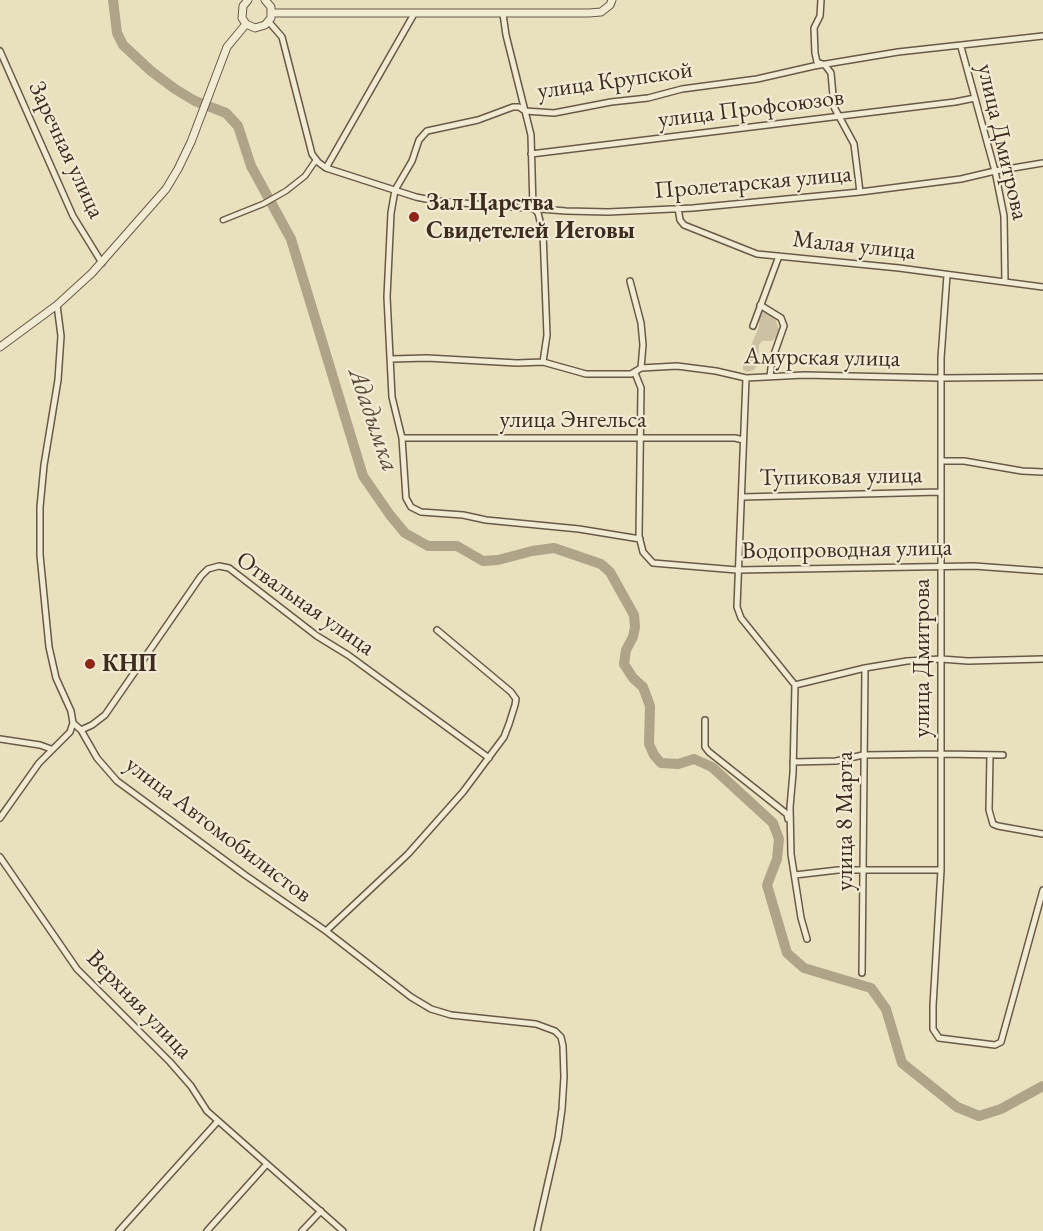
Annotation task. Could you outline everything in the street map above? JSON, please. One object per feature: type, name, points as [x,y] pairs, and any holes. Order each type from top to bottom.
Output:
[{"type":"street","points":[[248,0],[241,10],[242,18],[246,24],[258,28],[269,22],[272,13],[271,7],[265,0]]},
{"type":"street","points":[[272,13],[590,13],[601,12],[610,5],[612,0]]},
{"type":"street","points":[[821,0],[820,16],[814,28],[815,53],[817,62],[825,65],[831,73],[834,107],[854,144],[860,192]]},
{"type":"street","points":[[269,22],[282,37],[312,154],[326,168],[414,14]]},
{"type":"street","points":[[503,14],[531,135],[533,208],[538,213],[543,233],[547,335],[543,362]]},
{"type":"street","points":[[0,347],[57,305],[102,263],[166,189],[178,169],[201,117],[226,47],[246,24]]},
{"type":"street","name":"улица Крупской","points":[[640,539],[579,529],[486,520],[463,514],[421,512],[411,507],[406,498],[402,438],[392,397],[387,297],[391,213],[395,190],[412,161],[419,140],[427,131],[478,120],[519,107],[525,111],[554,113],[611,102],[648,98],[682,89],[757,79],[898,52],[961,47],[1043,36]]},
{"type":"street","name":"улица Дмитрова","points":[[961,47],[995,171],[1004,216],[1005,282]]},
{"type":"street","name":"Заречная улица","points":[[0,51],[73,216],[102,263]]},
{"type":"street","name":"улица Профсоюзов","points":[[531,154],[975,98]]},
{"type":"street","points":[[223,220],[263,204],[286,191],[305,176],[316,160]]},
{"type":"street","name":"Пролетарская улица","points":[[326,168],[436,201],[608,212],[860,192],[961,179],[1043,163]]},
{"type":"street","name":"Малая улица","points":[[678,208],[680,220],[689,228],[757,254],[828,260],[1043,288]]},
{"type":"street","points":[[753,326],[779,256]]},
{"type":"street","name":"улица Дмитрова","points":[[946,275],[942,333],[939,567],[941,870],[933,1018],[933,1029],[939,1038],[995,1045],[1001,1042],[1043,890]]},
{"type":"street","points":[[390,359],[543,362],[586,374],[635,373],[641,368],[643,345],[641,323],[630,281]]},
{"type":"street","points":[[0,818],[51,749],[70,732],[73,723],[71,711],[56,678],[49,647],[40,555],[40,507],[58,380],[61,336],[57,305]]},
{"type":"street","points":[[760,305],[781,318],[784,326],[772,360],[770,376]]},
{"type":"street","name":"Амурская улица","points":[[641,368],[677,366],[746,378],[849,375],[941,378],[1043,377]]},
{"type":"street","points":[[635,373],[641,388],[640,539]]},
{"type":"street","points":[[746,378],[737,607],[741,618],[795,685],[790,824],[792,863],[801,918],[807,939]]},
{"type":"street","name":"улица Энгельса","points":[[402,438],[735,438],[743,440]]},
{"type":"street","name":"Тупиковая улица","points":[[942,461],[964,461],[1043,472]]},
{"type":"street","name":"Тупиковая улица","points":[[742,497],[940,492]]},
{"type":"street","name":"Водопроводная улица","points":[[640,539],[643,552],[653,563],[737,570],[974,566],[1043,571]]},
{"type":"street","name":"Отвальная улица","points":[[81,730],[105,715],[201,576],[208,569],[219,566],[229,568],[317,636],[348,655],[489,758]]},
{"type":"street","points":[[326,932],[408,854],[463,792],[504,737],[516,699],[511,692],[437,630]]},
{"type":"street","points":[[795,685],[865,668],[907,661],[1043,659]]},
{"type":"street","name":"улица 8 Марта","points":[[862,974],[865,668]]},
{"type":"street","points":[[705,720],[705,747],[709,752],[787,814],[790,824]]},
{"type":"street","name":"улица Автомобилистов","points":[[73,723],[81,730],[97,759],[117,781],[326,932],[411,997],[431,1009],[451,1015],[536,1024],[548,1027],[561,1037],[564,1077],[562,1109],[558,1138],[537,1231]]},
{"type":"street","points":[[0,739],[40,745],[51,749]]},
{"type":"street","points":[[793,762],[836,761],[863,755],[1003,755]]},
{"type":"street","points":[[990,755],[989,810],[993,824],[1043,834]]},
{"type":"street","name":"Верхняя улица","points":[[0,857],[77,969],[170,1062],[191,1086],[207,1111],[343,1231]]},
{"type":"street","points":[[795,875],[807,872],[863,870],[941,870]]},
{"type":"street","points":[[119,1231],[218,1121]]},
{"type":"street","points":[[207,1231],[266,1165]]},
{"type":"street","points":[[302,1231],[321,1211]]},
{"type":"shaded area","points":[[761,311],[775,318],[779,330],[772,341],[762,341],[759,345],[758,363],[754,370],[747,372],[743,370],[743,364],[759,327]]},
{"type":"waterway","name":"Ададымка","points":[[113,0],[117,33],[123,45],[175,89],[195,101],[226,113],[238,126],[251,166],[291,239],[363,476],[405,533],[428,546],[457,546],[483,561],[554,548],[601,564],[610,572],[634,615],[633,637],[626,650],[624,664],[633,678],[643,687],[650,706],[649,744],[654,755],[661,763],[678,764],[694,759],[712,767],[773,823],[779,839],[777,859],[767,885],[787,953],[804,968],[871,988],[886,1009],[902,1063],[957,1107],[979,1116],[1001,1109],[1043,1086]]},
{"type":"place","name":"Зал Царства Свидетелей Иеговы","points":[[414,217]]},
{"type":"place","name":"КНП","points":[[90,664]]}]
